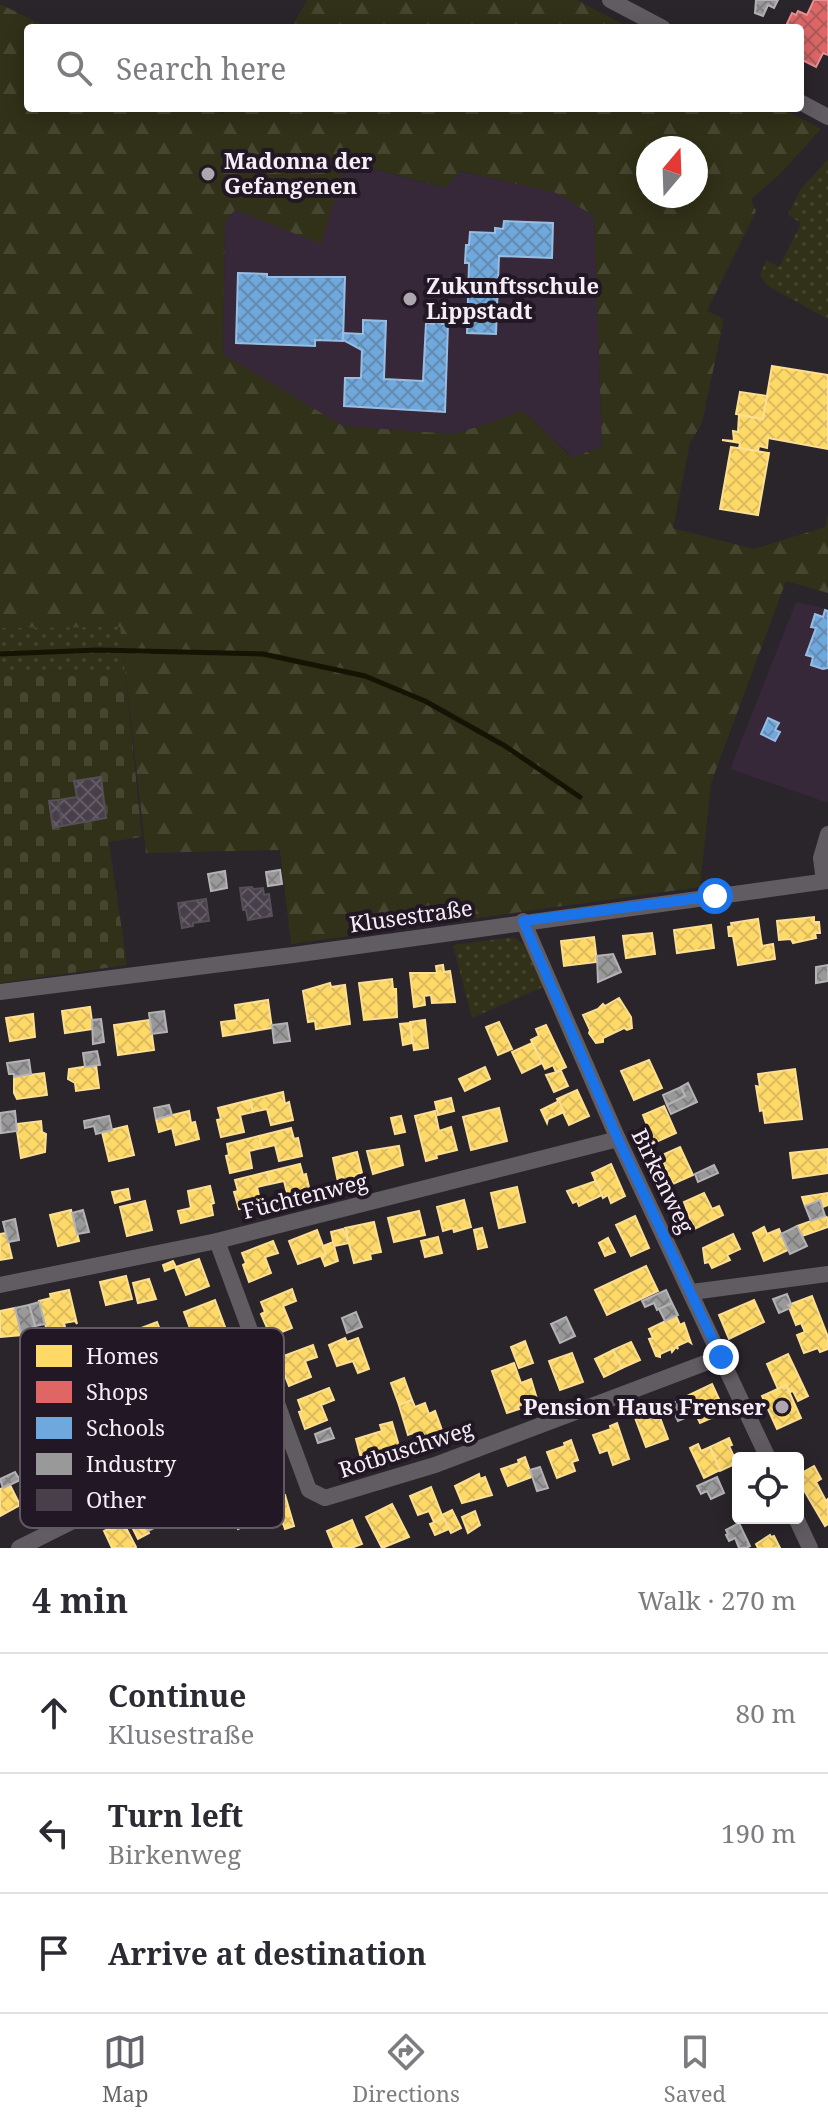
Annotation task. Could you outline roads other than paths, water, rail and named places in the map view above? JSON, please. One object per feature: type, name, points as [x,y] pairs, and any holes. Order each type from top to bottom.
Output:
[{"type":"street","points":[[610,0],[655,24]]},
{"type":"street","points":[[804,104],[828,117]]},
{"type":"street","points":[[826,881],[821,858],[828,834]]},
{"type":"street","name":"Klusestraße","points":[[0,992],[826,881]]},
{"type":"street","name":"Birkenweg","points":[[523,921],[618,1139],[765,1452]]},
{"type":"street","name":"Füchtenweg","points":[[0,1285],[217,1241],[618,1139]]},
{"type":"street","name":"Rotbuschweg","points":[[217,1241],[249,1328]]},
{"type":"street","points":[[692,1292],[828,1274]]},
{"type":"street","name":"Rotbuschweg","points":[[284,1422],[309,1490],[325,1498],[435,1465],[721,1357]]},
{"type":"street","points":[[799,1524],[810,1548]]},
{"type":"street","points":[[19,1548],[59,1528]]},
{"type":"waterway","points":[[0,654],[98,650],[263,654],[365,676],[425,701],[505,746],[580,797]]},
{"type":"place","name":"Madonna der Gefangenen","points":[[208,174]]},
{"type":"place","name":"Zukunftsschule Lippstadt","points":[[410,299]]},
{"type":"place","name":"Pension Haus Frenser","points":[[782,1407]]}]
